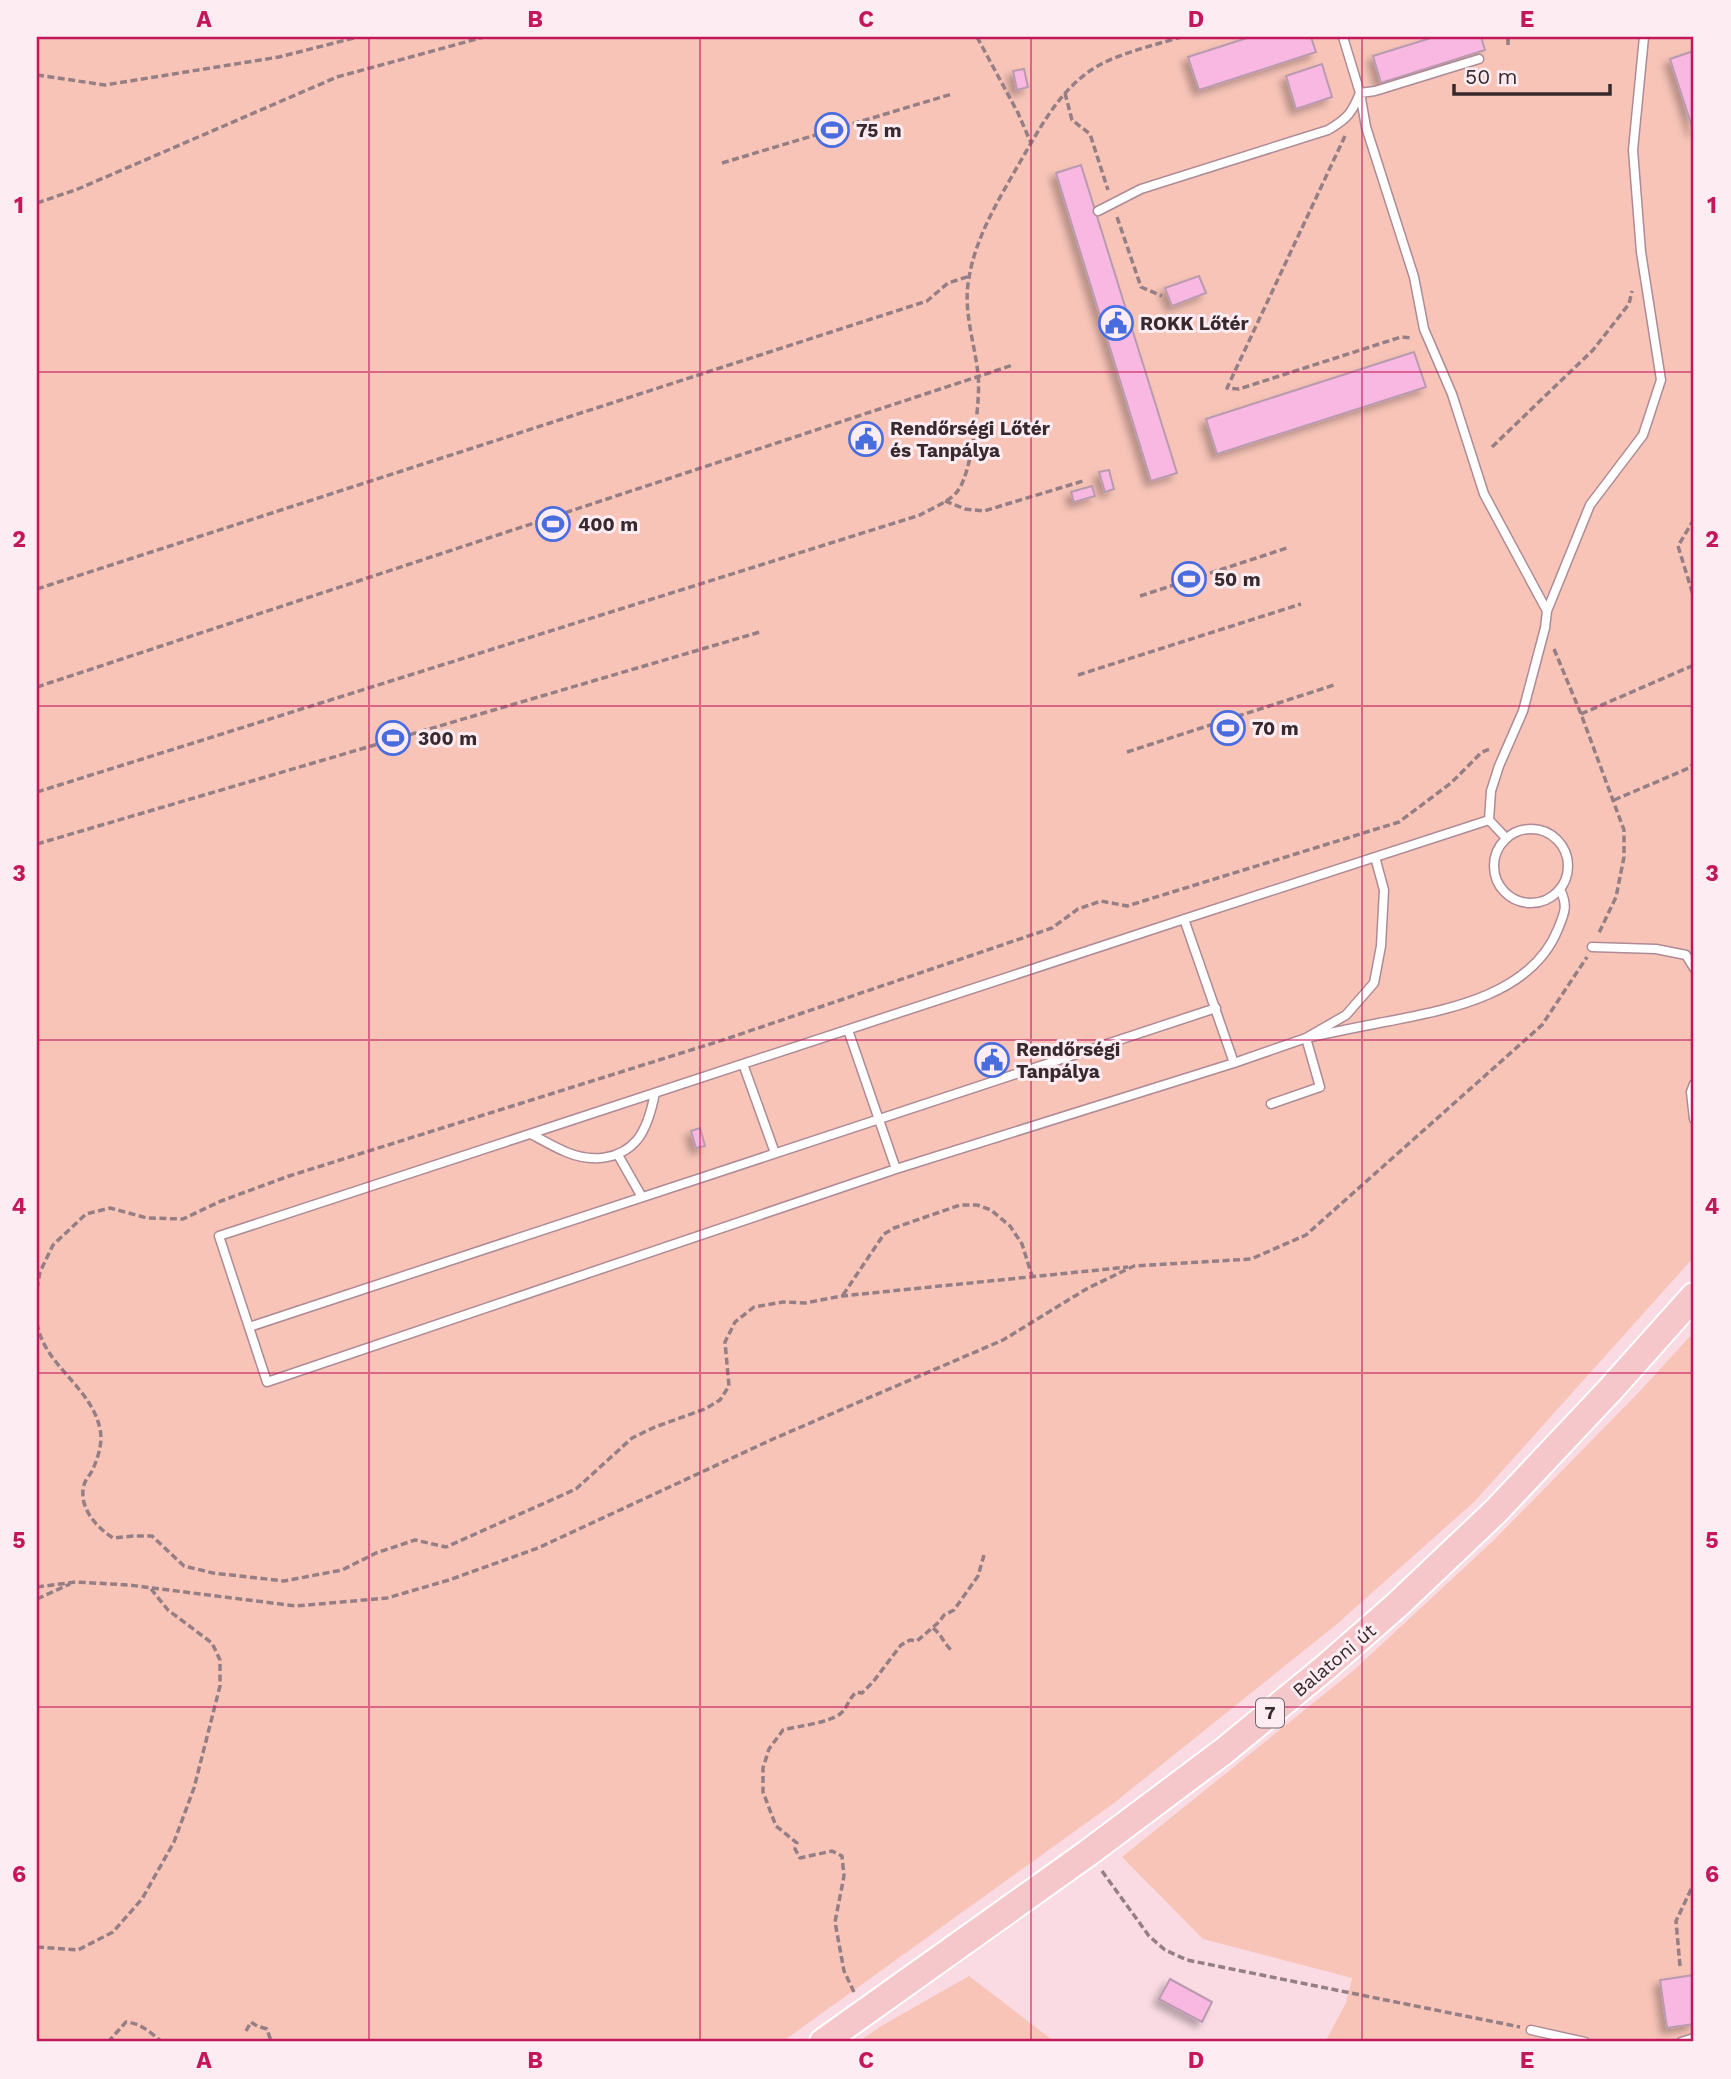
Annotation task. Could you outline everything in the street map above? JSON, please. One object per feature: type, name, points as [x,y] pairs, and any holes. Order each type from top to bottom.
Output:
[{"type":"main road","name":"Balatoni út","points":[[823,2042],[1088,1853],[1234,1743],[1325,1668],[1438,1567],[1530,1476],[1694,1296]]},
{"type":"lane","points":[[1343,37],[1360,93],[1366,127],[1414,277],[1423,329],[1452,394],[1484,494],[1547,611]]},
{"type":"lane","points":[[1506,838],[1489,820],[1491,791],[1523,711],[1547,611],[1590,505],[1643,435],[1661,380],[1640,252],[1633,150],[1644,37]]},
{"type":"lane","points":[[1360,93],[1375,91],[1479,59]]},
{"type":"lane","points":[[1098,211],[1140,189],[1328,130],[1345,120],[1360,93]]},
{"type":"lane","points":[[1489,820],[219,1237],[267,1382],[895,1170],[1306,1038],[1471,1002],[1513,981],[1535,963],[1555,937],[1564,914],[1566,902],[1560,889]]},
{"type":"lane","points":[[1538,828],[1553,835],[1564,848],[1569,864],[1566,880],[1560,889],[1542,902],[1525,903],[1509,897],[1498,884],[1494,868],[1496,852],[1506,838],[1521,830],[1538,828]]},
{"type":"lane","points":[[1306,1038],[1346,1015],[1374,984],[1381,946],[1384,890],[1375,857]]},
{"type":"lane","points":[[1184,919],[1234,1063]]},
{"type":"lane","points":[[1592,947],[1656,949],[1686,955],[1694,968]]},
{"type":"lane","points":[[249,1327],[1216,1007]]},
{"type":"lane","points":[[848,1030],[895,1170]]},
{"type":"lane","points":[[1271,1104],[1320,1087],[1306,1038]]},
{"type":"lane","points":[[743,1064],[775,1153]]},
{"type":"lane","points":[[1694,1084],[1691,1092],[1694,1119]]},
{"type":"lane","points":[[531,1134],[567,1153],[595,1159],[618,1155],[638,1139],[651,1112],[655,1093]]},
{"type":"lane","points":[[618,1155],[642,1197]]},
{"type":"lane","points":[[1531,2030],[1585,2042]]},
{"type":"lane","points":[[1681,2042],[1694,2038]]},
{"type":"path","points":[[37,75],[105,85],[279,57],[358,37]]},
{"type":"path","points":[[37,203],[78,189],[337,77],[484,37]]},
{"type":"path","points":[[977,37],[1031,143]]},
{"type":"path","points":[[37,792],[920,515],[945,501],[959,490],[971,459],[979,377],[968,286],[977,245],[996,203],[1048,114],[1065,93],[1088,72],[1123,55],[1181,37]]},
{"type":"path","points":[[1508,37],[1508,45]]},
{"type":"path","points":[[722,163],[952,94]]},
{"type":"path","points":[[1354,107],[1347,132],[1227,387],[1239,390],[1401,337],[1429,339]]},
{"type":"path","points":[[37,589],[927,300],[948,283],[970,276]]},
{"type":"path","points":[[1492,447],[1593,350],[1629,304],[1632,291]]},
{"type":"path","points":[[37,687],[1013,365]]},
{"type":"path","points":[[945,501],[965,509],[984,511],[1083,481]]},
{"type":"path","points":[[1694,519],[1678,546],[1694,598]]},
{"type":"path","points":[[1140,596],[1287,548]]},
{"type":"path","points":[[1078,675],[1301,604]]},
{"type":"path","points":[[37,1323],[39,1336],[54,1362],[84,1394],[100,1425],[102,1440],[92,1472],[84,1484],[85,1507],[100,1530],[113,1538],[152,1536],[184,1566],[213,1573],[284,1581],[342,1570],[376,1553],[415,1541],[446,1547],[576,1489],[632,1438],[705,1409],[720,1400],[729,1386],[725,1342],[735,1322],[754,1307],[1134,1266],[1251,1259],[1306,1235],[1542,1024],[1585,961],[1616,897],[1624,857],[1624,830],[1581,714],[1545,628]]},
{"type":"path","points":[[37,844],[760,632]]},
{"type":"path","points":[[1581,714],[1694,665]]},
{"type":"path","points":[[1127,752],[1334,685]]},
{"type":"path","points":[[37,1289],[38,1271],[53,1245],[86,1213],[110,1208],[147,1218],[183,1219],[220,1201],[289,1176],[726,1039],[1052,928],[1078,909],[1101,901],[1127,906],[1399,822],[1451,783],[1482,752],[1510,740]]},
{"type":"path","points":[[1614,800],[1689,768],[1694,763]]},
{"type":"path","points":[[842,1296],[884,1234],[894,1227],[960,1205],[977,1205],[991,1210],[1010,1226],[1022,1244],[1032,1276]]},
{"type":"path","points":[[37,1587],[76,1582],[296,1606],[387,1598],[449,1580],[538,1548],[773,1439],[1003,1340],[1088,1288],[1134,1266]]},
{"type":"path","points":[[865,2012],[844,1971],[835,1922],[844,1876],[842,1856],[832,1851],[800,1858],[795,1849],[797,1843],[775,1826],[767,1807],[763,1792],[763,1768],[769,1749],[783,1730],[837,1717],[846,1709],[850,1696],[862,1692],[873,1682],[901,1644],[910,1640],[917,1641],[944,1615],[954,1610],[978,1576],[984,1555]]},
{"type":"path","points":[[37,1599],[76,1582]]},
{"type":"path","points":[[37,1947],[78,1950],[114,1932],[142,1899],[174,1842],[194,1788],[220,1686],[220,1660],[212,1643],[168,1611],[150,1588]]},
{"type":"path","points":[[933,1628],[940,1633],[943,1642],[951,1650]]},
{"type":"path","points":[[1088,1853],[1149,1936],[1165,1950],[1187,1960],[1531,2030]]},
{"type":"path","points":[[1680,1966],[1676,1921],[1694,1883]]},
{"type":"path","points":[[108,2042],[126,2022],[146,2029],[162,2042]]},
{"type":"path","points":[[246,2031],[251,2022],[267,2029],[271,2041],[275,2042]]},
{"type":"shaded area","name":"Rendőrségi Lőtér és Tanpálya","points":[[37,37],[1694,37],[1694,1257],[1475,1501],[1337,1624],[1114,1803],[782,2042],[37,2042]]},
{"type":"shaded area","points":[[1694,1332],[1694,2042],[1325,2042],[1346,2003],[1352,1978],[1203,1939],[1122,1857],[1353,1671],[1495,1539]]},
{"type":"shaded area","points":[[969,1976],[1055,2042],[858,2042],[883,2025]]},
{"type":"building","points":[[1250,37],[1311,37],[1316,52],[1199,90],[1188,57]]},
{"type":"building","points":[[1434,37],[1481,37],[1485,50],[1381,83],[1373,56]]},
{"type":"building","points":[[1694,51],[1694,133],[1670,59]]},
{"type":"building","points":[[1322,64],[1332,97],[1296,109],[1286,76]]},
{"type":"building","points":[[1024,69],[1028,87],[1017,90],[1013,71]]},
{"type":"building","name":"ROKK Lőtér","points":[[1081,165],[1177,473],[1151,481],[1056,173]]},
{"type":"building","points":[[1199,276],[1206,293],[1172,306],[1165,288]]},
{"type":"building","points":[[1414,352],[1426,387],[1217,454],[1206,419]]},
{"type":"building","points":[[1109,470],[1114,489],[1105,492],[1099,472]]},
{"type":"building","points":[[1092,486],[1095,496],[1074,502],[1071,492]]},
{"type":"building","points":[[700,1128],[705,1146],[696,1148],[691,1131]]},
{"type":"building","points":[[1694,1975],[1694,2024],[1667,2028],[1660,1980]]},
{"type":"building","points":[[1170,1979],[1212,2002],[1202,2022],[1159,1999]]},
{"type":"place","name":"75 m","points":[[832,130]]},
{"type":"place","name":"ROKK Lőtér","points":[[1116,323]]},
{"type":"place","name":"Rendőrségi Lőtér és Tanpálya","points":[[866,439]]},
{"type":"place","name":"400 m","points":[[553,524]]},
{"type":"place","name":"50 m","points":[[1189,579]]},
{"type":"place","name":"70 m","points":[[1228,728]]},
{"type":"place","name":"300 m","points":[[393,738]]},
{"type":"place","name":"Rendőrségi Tanpálya","points":[[992,1060]]}]
